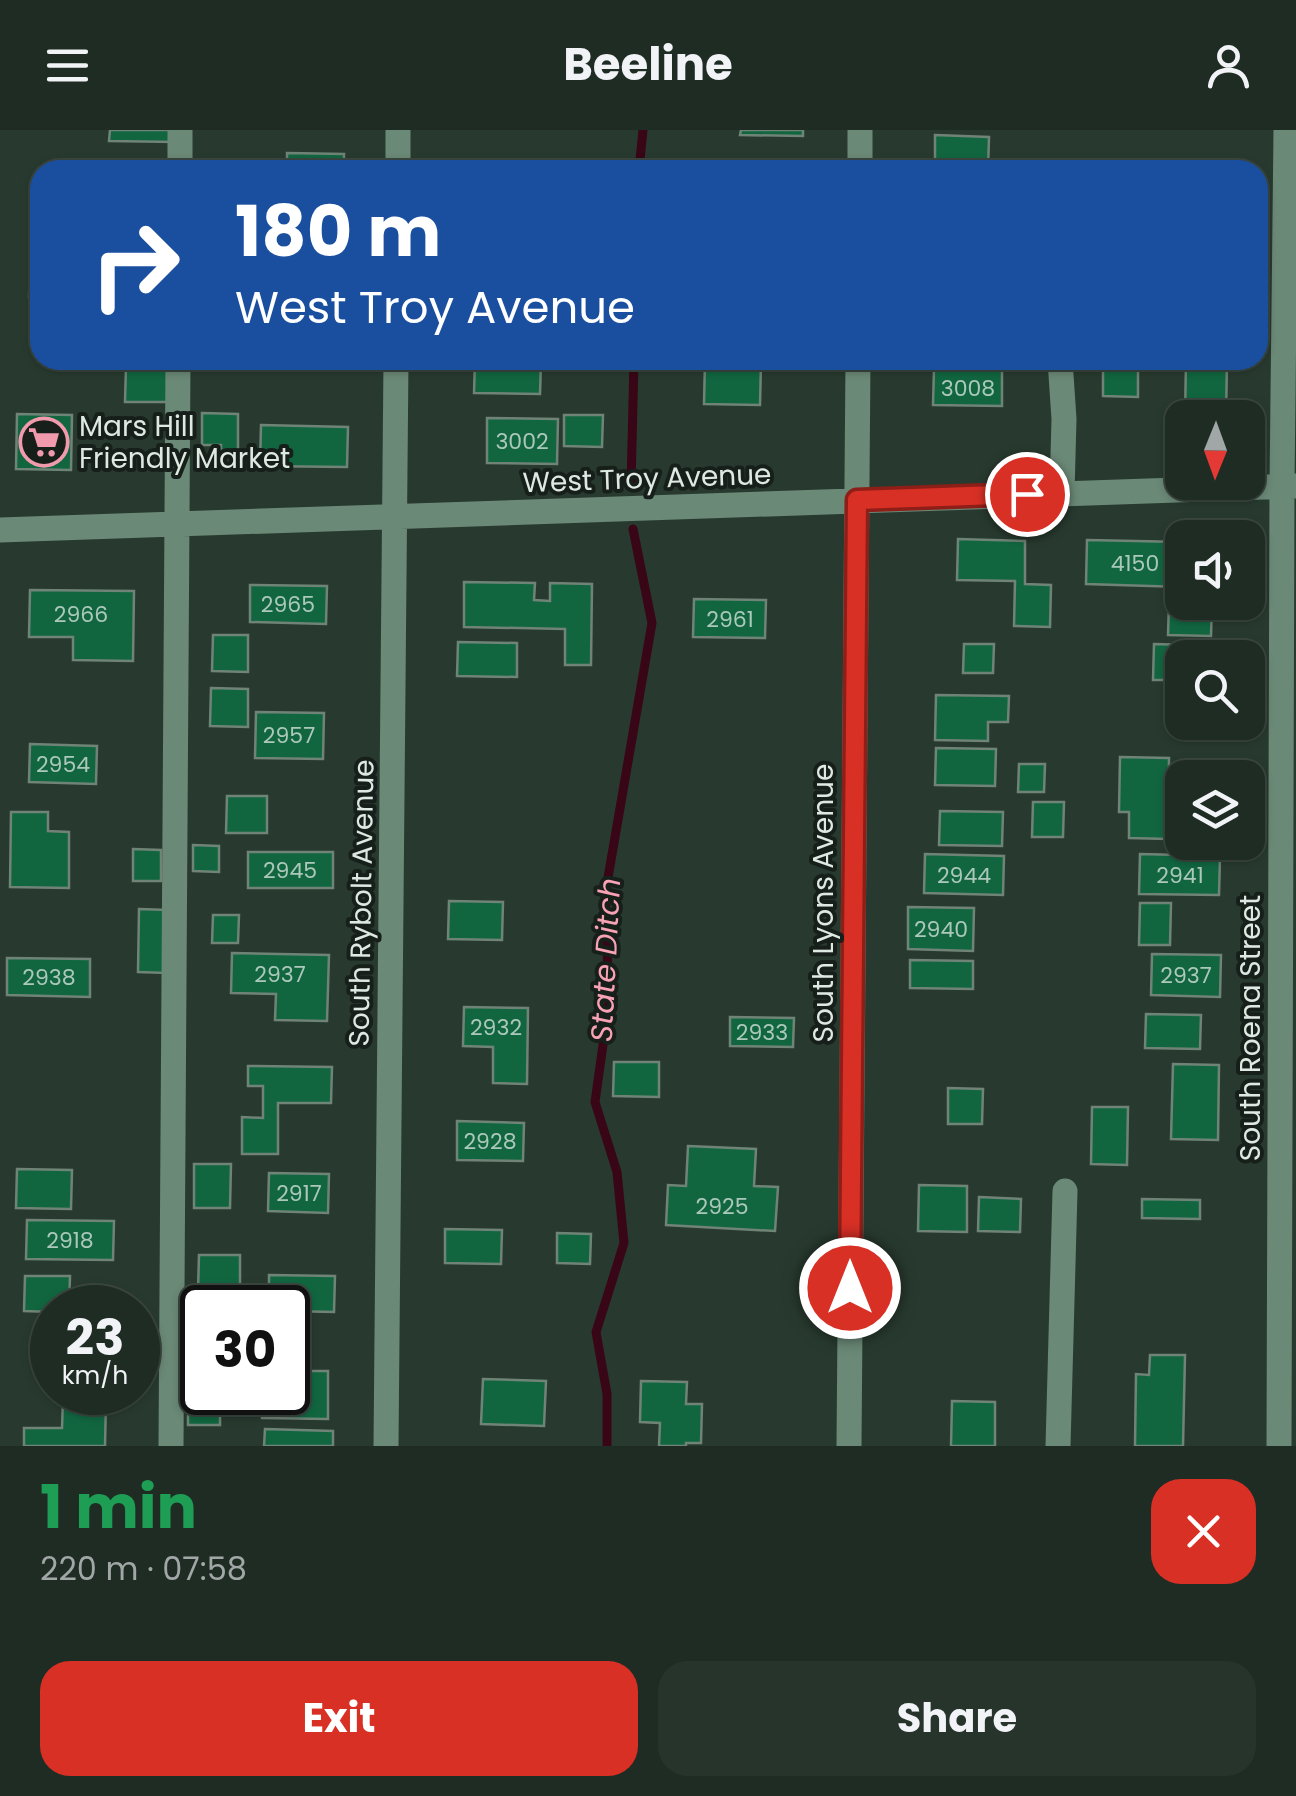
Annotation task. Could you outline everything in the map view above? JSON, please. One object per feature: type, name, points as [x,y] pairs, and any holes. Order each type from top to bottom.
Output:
[{"type":"street","points":[[180,130],[180,160]]},
{"type":"street","points":[[398,130],[398,160]]},
{"type":"street","points":[[860,130],[860,160]]},
{"type":"street","name":"South Roena Street","points":[[1279,1446],[1289,486],[1286,130]]},
{"type":"street","points":[[171,1446],[178,370]]},
{"type":"street","name":"South Rybolt Avenue","points":[[386,1446],[396,370]]},
{"type":"street","name":"South Lyons Avenue","points":[[849,1446],[858,370]]},
{"type":"street","points":[[1061,370],[1062,493]]},
{"type":"street","name":"West Troy Avenue","points":[[0,530],[1289,486]]},
{"type":"street","points":[[1058,1446],[1065,1191]]},
{"type":"building","points":[[110,130],[176,130],[176,142],[109,141]]},
{"type":"building","points":[[741,130],[803,130],[803,136],[740,135]]},
{"type":"building","points":[[935,135],[989,137],[988,160],[935,160]]},
{"type":"building","points":[[287,153],[344,154],[344,160],[287,160]]},
{"type":"building","points":[[126,370],[169,370],[169,402],[125,402]]},
{"type":"building","points":[[475,370],[541,370],[540,394],[474,393]]},
{"type":"building","points":[[705,370],[761,370],[760,405],[704,404]]},
{"type":"building","points":[[934,370],[1002,370],[1002,406],[933,405]]},
{"type":"building","points":[[1103,370],[1138,370],[1138,397],[1103,396]]},
{"type":"building","points":[[1186,370],[1227,370],[1226,400],[1185,400]]},
{"type":"building","points":[[202,413],[238,414],[238,457],[221,456],[221,445],[202,445]]},
{"type":"building","name":"Mars Hill Friendly Market","points":[[17,414],[72,415],[71,470],[16,469]]},
{"type":"building","points":[[564,415],[603,415],[602,447],[564,446]]},
{"type":"building","points":[[487,418],[558,419],[557,464],[487,463]]},
{"type":"building","points":[[261,425],[348,427],[347,467],[260,466]]},
{"type":"building","points":[[958,539],[1025,541],[1025,584],[1051,585],[1050,627],[1014,626],[1015,581],[957,580]]},
{"type":"building","points":[[1087,540],[1165,542],[1165,586],[1086,584]]},
{"type":"building","points":[[464,582],[535,583],[534,600],[550,601],[550,583],[592,584],[591,665],[565,665],[565,629],[464,627]]},
{"type":"building","points":[[250,585],[327,586],[326,624],[250,622]]},
{"type":"building","points":[[30,590],[134,591],[133,661],[73,660],[73,637],[29,637]]},
{"type":"building","points":[[694,599],[766,600],[765,638],[693,637]]},
{"type":"building","points":[[1168,620],[1211,620],[1211,636],[1168,635]]},
{"type":"building","points":[[213,635],[248,635],[248,672],[212,671]]},
{"type":"building","points":[[458,642],[517,643],[517,677],[457,676]]},
{"type":"building","points":[[964,644],[994,644],[993,673],[963,673]]},
{"type":"building","points":[[1154,644],[1165,644],[1165,680],[1153,680]]},
{"type":"building","points":[[211,688],[248,689],[248,727],[210,726]]},
{"type":"building","points":[[936,695],[1009,696],[1008,722],[988,722],[988,741],[935,740]]},
{"type":"building","points":[[256,712],[324,713],[323,759],[255,758]]},
{"type":"building","points":[[30,744],[97,746],[96,784],[29,782]]},
{"type":"building","points":[[936,748],[996,749],[995,786],[935,785]]},
{"type":"building","points":[[1120,757],[1169,758],[1165,760],[1165,839],[1129,838],[1129,812],[1119,812]]},
{"type":"building","points":[[1019,764],[1045,764],[1044,792],[1018,792]]},
{"type":"building","points":[[227,796],[267,796],[267,833],[226,833]]},
{"type":"building","points":[[1033,802],[1064,802],[1063,837],[1032,837]]},
{"type":"building","points":[[940,811],[1003,812],[1002,846],[939,845]]},
{"type":"building","points":[[11,812],[48,812],[48,831],[69,832],[69,888],[10,887]]},
{"type":"building","points":[[193,845],[219,846],[219,872],[193,871]]},
{"type":"building","points":[[133,849],[161,850],[161,881],[133,881]]},
{"type":"building","points":[[248,852],[333,852],[333,888],[248,888]]},
{"type":"building","points":[[925,854],[1004,856],[1003,895],[924,893]]},
{"type":"building","points":[[1140,854],[1165,855],[1165,860],[1220,860],[1219,895],[1139,894]]},
{"type":"building","points":[[449,901],[503,902],[502,940],[448,939]]},
{"type":"building","points":[[1140,903],[1171,903],[1170,945],[1139,945]]},
{"type":"building","points":[[908,907],[974,908],[973,951],[908,949]]},
{"type":"building","points":[[139,909],[168,910],[167,973],[138,972]]},
{"type":"building","points":[[213,915],[239,915],[238,943],[212,943]]},
{"type":"building","points":[[232,953],[329,955],[327,1021],[275,1020],[276,994],[231,993]]},
{"type":"building","points":[[1152,954],[1221,955],[1220,997],[1151,995]]},
{"type":"building","points":[[7,958],[90,959],[90,997],[7,995]]},
{"type":"building","points":[[910,960],[973,961],[973,989],[910,988]]},
{"type":"building","points":[[464,1007],[528,1008],[527,1084],[493,1083],[493,1047],[463,1046]]},
{"type":"building","points":[[1146,1014],[1201,1015],[1200,1049],[1145,1048]]},
{"type":"building","points":[[730,1017],[794,1018],[793,1047],[730,1046]]},
{"type":"building","points":[[614,1062],[659,1062],[659,1097],[613,1096]]},
{"type":"building","points":[[1173,1064],[1219,1065],[1218,1140],[1171,1139]]},
{"type":"building","points":[[248,1066],[332,1067],[331,1103],[278,1103],[278,1154],[242,1154],[242,1117],[263,1118],[263,1086],[248,1086]]},
{"type":"building","points":[[948,1088],[983,1089],[982,1124],[948,1124]]},
{"type":"building","points":[[1092,1107],[1128,1107],[1127,1165],[1091,1164]]},
{"type":"building","points":[[457,1121],[524,1123],[523,1161],[457,1160]]},
{"type":"building","points":[[688,1146],[756,1149],[754,1186],[778,1187],[775,1231],[666,1225],[668,1185],[686,1186]]},
{"type":"building","points":[[194,1164],[231,1164],[230,1208],[194,1208]]},
{"type":"building","points":[[17,1169],[72,1170],[71,1209],[16,1208]]},
{"type":"building","points":[[269,1173],[329,1174],[328,1213],[268,1211]]},
{"type":"building","points":[[919,1185],[967,1186],[967,1232],[918,1231]]},
{"type":"building","points":[[979,1197],[1021,1199],[1020,1232],[978,1231]]},
{"type":"building","points":[[1142,1199],[1200,1200],[1200,1219],[1142,1218]]},
{"type":"building","points":[[27,1220],[114,1221],[113,1260],[26,1259]]},
{"type":"building","points":[[445,1229],[502,1230],[501,1264],[445,1263]]},
{"type":"building","points":[[557,1233],[591,1234],[590,1264],[557,1263]]},
{"type":"building","points":[[199,1255],[240,1255],[240,1285],[198,1285]]},
{"type":"building","points":[[269,1275],[335,1276],[334,1312],[310,1311],[310,1285],[269,1285]]},
{"type":"building","points":[[25,1276],[70,1276],[70,1285],[30,1285],[30,1311],[24,1311]]},
{"type":"building","points":[[1150,1355],[1185,1355],[1183,1446],[1135,1446],[1136,1374],[1149,1375]]},
{"type":"building","points":[[310,1371],[328,1371],[328,1419],[262,1418],[310,1415]]},
{"type":"building","points":[[483,1379],[546,1381],[544,1426],[481,1424]]},
{"type":"building","points":[[641,1381],[687,1382],[686,1404],[702,1404],[701,1443],[659,1446],[660,1423],[640,1422]]},
{"type":"building","points":[[952,1401],[995,1402],[995,1446],[951,1446]]},
{"type":"building","points":[[62,1415],[106,1415],[105,1446],[24,1446],[24,1428],[62,1428]]},
{"type":"building","points":[[188,1415],[220,1415],[220,1425],[188,1425]]},
{"type":"building","points":[[265,1429],[333,1431],[333,1446],[264,1446]]},
{"type":"waterway","name":"State Ditch","points":[[640,160],[643,130]]},
{"type":"waterway","name":"State Ditch","points":[[631,486],[634,370]]},
{"type":"waterway","name":"State Ditch","points":[[607,1446],[607,1394],[596,1332],[624,1243],[617,1172],[595,1102],[609,1002],[605,895],[652,623],[633,529]]},
{"type":"place","name":"Mars Hill Friendly Market","points":[[44,442]]},
{"type":"route","points":[[850,1288],[857,500],[1027,494]]}]
